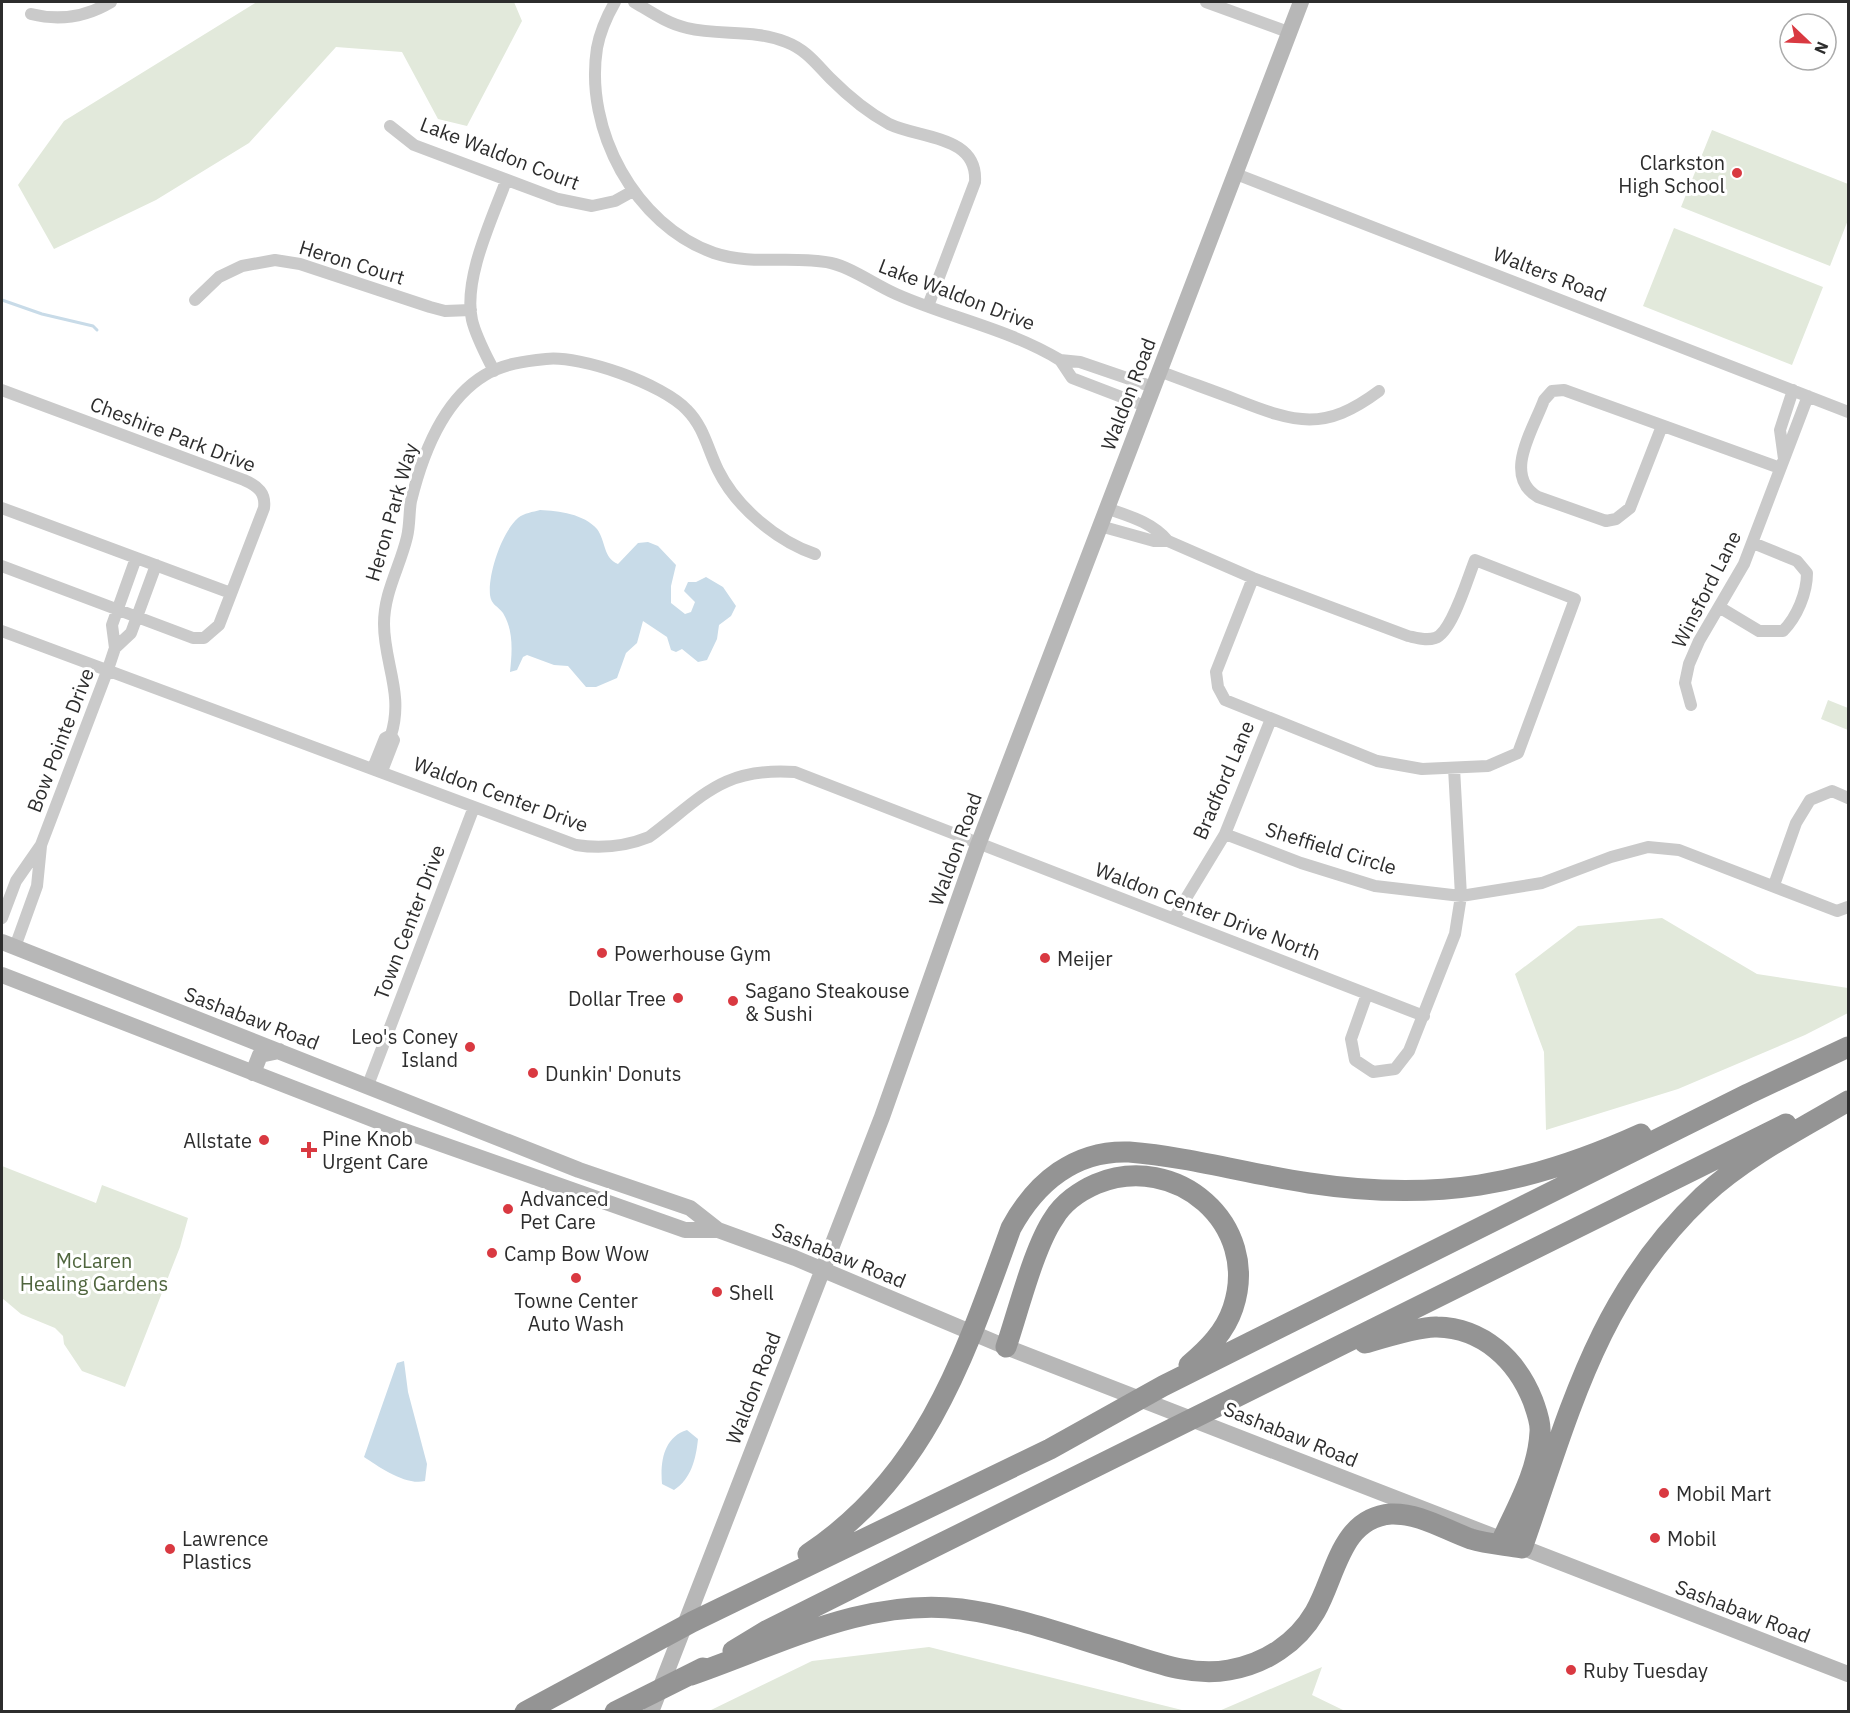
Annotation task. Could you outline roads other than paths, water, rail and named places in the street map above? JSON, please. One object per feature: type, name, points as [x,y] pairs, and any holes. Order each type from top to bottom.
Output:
[{"type":"highway","points":[[525,1712],[705,1616],[1050,1449],[1163,1386],[1748,1094],[1848,1047]]},
{"type":"highway","points":[[615,1712],[691,1675],[766,1631],[1848,1093]]},
{"type":"highway","points":[[705,1616],[831,1539],[862,1513],[906,1462],[930,1424],[970,1332],[1011,1228],[1021,1209],[1044,1182],[1085,1158],[1115,1151],[1137,1152],[1352,1189],[1399,1192],[1452,1190],[1500,1183],[1564,1166],[1718,1101],[1748,1094]]},
{"type":"highway","points":[[691,1675],[823,1626],[858,1616],[911,1608],[940,1607],[1003,1617],[1174,1668],[1204,1672],[1225,1671],[1267,1658],[1297,1636],[1316,1610],[1346,1542],[1357,1529],[1372,1520],[1393,1514],[1411,1516],[1473,1539],[1522,1548],[1568,1412],[1591,1353],[1611,1313],[1656,1247],[1704,1195],[1794,1132],[1848,1101]]},
{"type":"highway","points":[[1006,1347],[1045,1234],[1064,1205],[1076,1195],[1107,1180],[1153,1176],[1181,1185],[1207,1203],[1234,1244],[1239,1279],[1233,1309],[1218,1337],[1163,1386]]},
{"type":"highway","points":[[1310,1360],[1374,1340],[1436,1327],[1467,1332],[1491,1344],[1509,1359],[1526,1383],[1540,1430],[1534,1469],[1502,1540]]},
{"type":"main road","name":"Waldon Road","points":[[651,1712],[882,1117],[978,845],[1300,2]]},
{"type":"main road","name":"Sashabaw Road","points":[[8,945],[497,1137],[690,1208],[718,1230],[822,1269],[1006,1347],[1248,1439],[1848,1674]]},
{"type":"main road","name":"Sashabaw Road","points":[[2,977],[484,1160],[685,1230],[718,1230]]},
{"type":"main road","points":[[156,1035],[179,1032],[184,1023],[183,1013]]},
{"type":"main road","points":[[253,1073],[260,1055],[279,1051]]},
{"type":"main road","points":[[484,1160],[497,1151],[500,1143],[497,1137]]},
{"type":"main road","points":[[639,1214],[645,1193]]},
{"type":"street","points":[[32,14],[46,18],[74,16],[88,13],[111,2]]},
{"type":"street","name":"Lake Waldon Drive","points":[[615,2],[597,47],[597,98],[605,133],[633,191],[659,222],[712,252],[736,260],[831,263],[897,295],[1033,344],[1060,360],[1080,362],[1153,387]]},
{"type":"street","points":[[634,2],[675,25],[690,29],[765,35],[789,43],[812,57],[831,79],[855,100],[888,123],[949,143],[966,153],[976,169],[975,182],[928,306]]},
{"type":"street","points":[[1206,2],[1288,32]]},
{"type":"street","name":"Lake Waldon Court","points":[[390,126],[414,145],[558,199],[592,206],[615,201],[633,191]]},
{"type":"street","name":"Walters Road","points":[[1236,174],[1848,412]]},
{"type":"street","points":[[494,371],[478,337],[471,310],[476,266],[506,180]]},
{"type":"street","name":"Heron Court","points":[[195,300],[219,277],[242,266],[275,260],[300,264],[430,307],[446,310],[471,310]]},
{"type":"street","name":"Heron Park Way","points":[[378,770],[385,738],[391,735],[395,722],[395,683],[384,626],[385,608],[407,538],[411,502],[428,451],[443,417],[467,389],[494,371],[525,361],[555,358],[587,363],[668,393],[688,411],[700,428],[732,495],[751,515],[803,550],[815,554]]},
{"type":"street","name":"Lake Waldon Drive","points":[[1060,360],[1072,378],[1145,406]]},
{"type":"street","points":[[1159,371],[1270,413],[1307,421],[1346,413],[1378,391]]},
{"type":"street","name":"Cheshire Park Drive","points":[[2,390],[244,480],[259,489],[264,496],[264,508],[216,630],[204,638],[193,638],[2,566]]},
{"type":"street","points":[[1662,426],[1630,508],[1616,519],[1606,521],[1538,496],[1529,491],[1521,481],[1519,467],[1544,400],[1552,392],[1564,390],[1662,426],[1782,464]]},
{"type":"street","name":"Winsford Lane","points":[[1782,464],[1780,430],[1793,390]]},
{"type":"street","name":"Winsford Lane","points":[[1691,705],[1685,683],[1689,664],[1753,543],[1808,396]]},
{"type":"street","points":[[2,508],[231,592]]},
{"type":"street","points":[[1107,508],[1143,522],[1159,531],[1168,541]]},
{"type":"street","points":[[1100,526],[1154,541],[1168,541],[1253,578],[1424,640],[1438,638],[1448,627],[1475,560],[1575,598],[1518,753],[1488,766],[1422,769],[1377,761],[1225,700],[1218,687],[1216,672],[1253,578]]},
{"type":"street","points":[[1719,607],[1759,631],[1784,631],[1793,622],[1808,584],[1807,573],[1797,561],[1753,543]]},
{"type":"street","name":"Bow Pointe Drive","points":[[2,918],[16,881],[41,845],[108,669],[115,648],[111,630],[136,558]]},
{"type":"street","name":"Bow Pointe Drive","points":[[115,648],[129,636],[156,565]]},
{"type":"street","name":"Waldon Center Drive","points":[[2,631],[576,845],[595,848],[619,846],[649,837],[726,779],[753,772],[792,771],[978,845]]},
{"type":"street","name":"Bradford Lane","points":[[1174,918],[1225,834],[1271,719]]},
{"type":"street","points":[[1367,994],[1352,1039],[1355,1060],[1373,1072],[1395,1070],[1409,1051],[1455,934],[1461,896],[1454,768]]},
{"type":"street","points":[[1774,885],[1796,823],[1810,800],[1832,791],[1848,798]]},
{"type":"street","name":"Town Center Drive","points":[[368,1085],[474,807]]},
{"type":"street","name":"Sheffield Circle","points":[[1225,834],[1301,863],[1375,886],[1461,896],[1542,883],[1611,857],[1648,847],[1679,850],[1837,910],[1848,907]]},
{"type":"street","name":"Bow Pointe Drive","points":[[8,945],[37,886],[41,845]]},
{"type":"street","name":"Waldon Center Drive North","points":[[978,845],[1174,918],[1424,1016]]},
{"type":"water","points":[[540,510],[571,514],[592,524],[600,534],[610,558],[618,564],[638,543],[648,542],[658,546],[676,565],[671,586],[671,603],[685,614],[691,612],[695,602],[684,591],[688,582],[696,582],[706,577],[723,587],[736,606],[731,616],[719,625],[717,639],[707,660],[698,662],[682,649],[676,652],[671,650],[667,637],[643,621],[637,643],[626,653],[617,678],[596,687],[586,687],[568,666],[554,665],[527,655],[523,657],[517,670],[510,672],[511,635],[507,620],[491,598],[491,576],[497,554],[512,524],[523,515]]},
{"type":"water","points":[[404,1361],[408,1392],[427,1464],[425,1481],[410,1481],[401,1478],[364,1457],[397,1363]]},
{"type":"water","points":[[687,1430],[698,1439],[696,1454],[689,1474],[674,1490],[662,1484],[663,1459],[668,1444],[679,1433]]},
{"type":"waterway","points":[[2,300],[42,314],[93,326],[97,330]]},
{"type":"place","name":"Clarkston High School","points":[[1737,173]]},
{"type":"place","name":"Powerhouse Gym","points":[[602,953]]},
{"type":"place","name":"Meijer","points":[[1045,958]]},
{"type":"place","name":"Dollar Tree","points":[[678,998]]},
{"type":"place","name":"Sagano Steakouse & Sushi","points":[[733,1001]]},
{"type":"place","name":"Leo's Coney Island","points":[[470,1047]]},
{"type":"place","name":"Dunkin' Donuts","points":[[533,1073]]},
{"type":"place","name":"Allstate","points":[[264,1140]]},
{"type":"place","name":"Pine Knob Urgent Care","points":[[309,1150]]},
{"type":"place","name":"Advanced Pet Care","points":[[508,1209]]},
{"type":"place","name":"Camp Bow Wow","points":[[492,1253]]},
{"type":"place","name":"Towne Center Auto Wash","points":[[576,1278]]},
{"type":"place","name":"Shell","points":[[717,1292]]},
{"type":"place","name":"Mobil Mart","points":[[1664,1493]]},
{"type":"place","name":"Mobil","points":[[1655,1538]]},
{"type":"place","name":"Lawrence Plastics","points":[[170,1549]]},
{"type":"place","name":"Ruby Tuesday","points":[[1571,1670]]},
{"type":"park label","name":"McLaren Healing Gardens","points":[[94,1272]]}]
